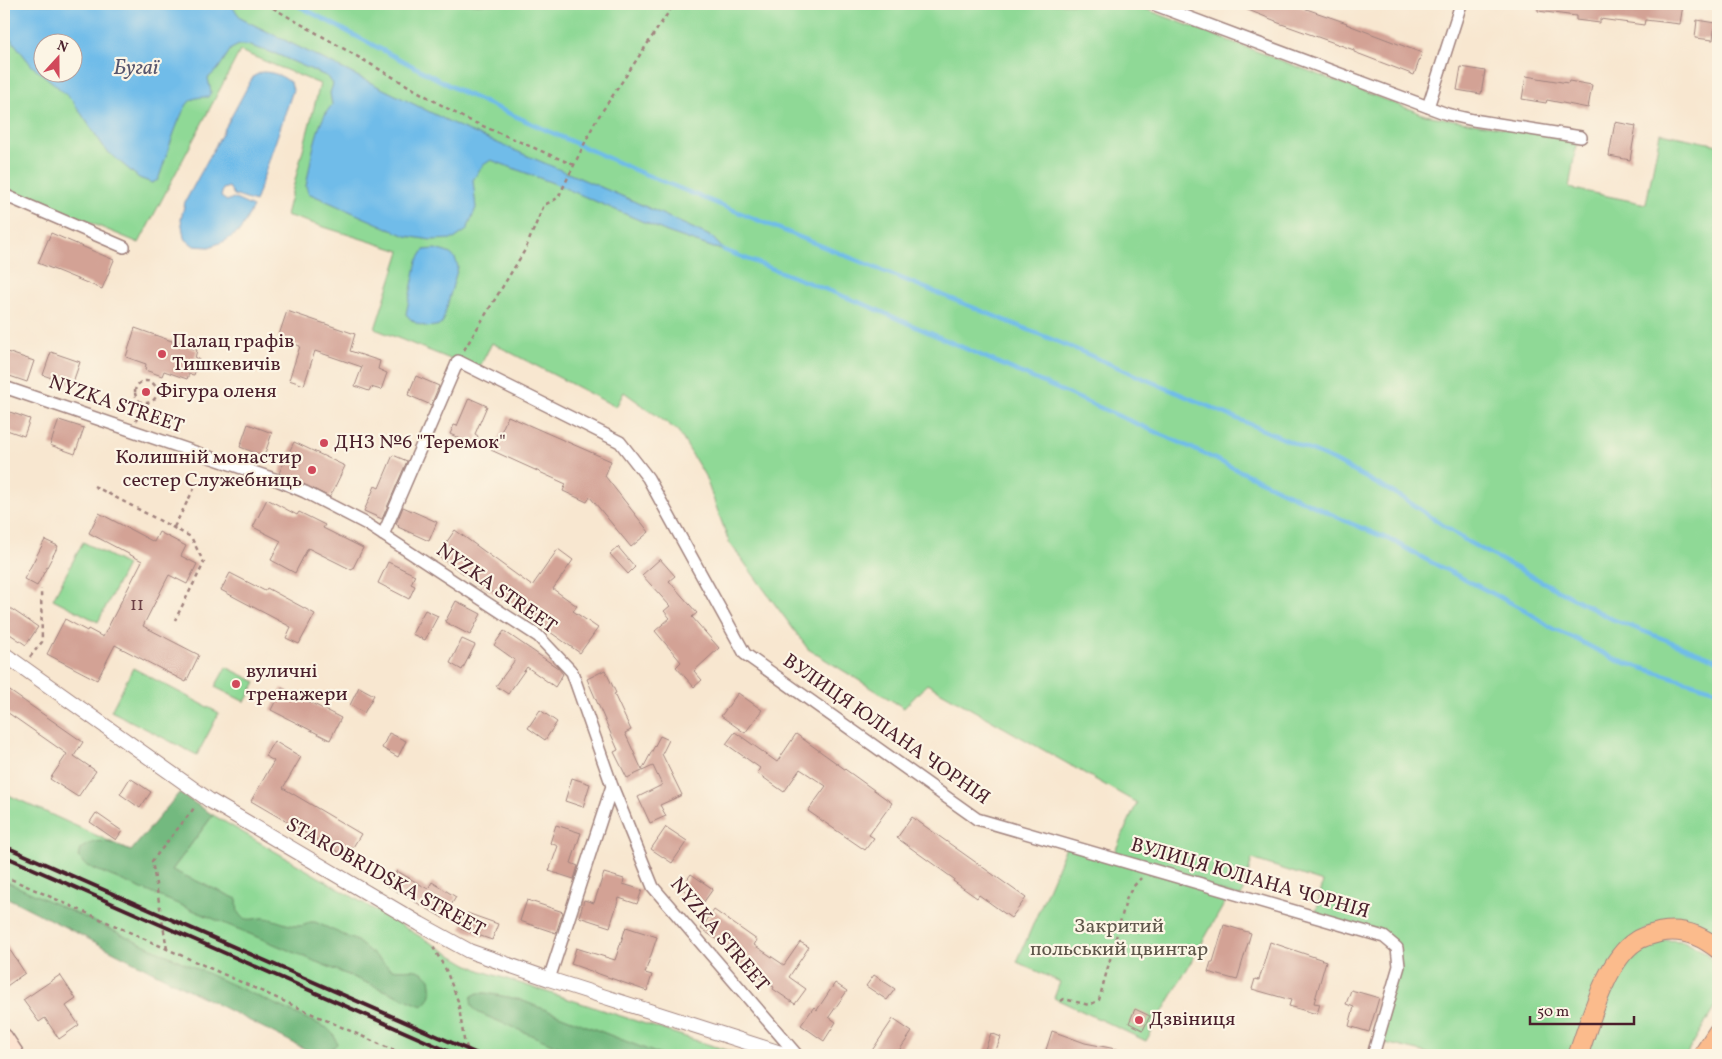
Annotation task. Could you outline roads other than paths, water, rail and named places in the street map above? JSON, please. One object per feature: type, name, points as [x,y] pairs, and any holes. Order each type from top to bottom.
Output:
[{"type":"highway","points":[[1578,1055],[1607,978],[1621,955],[1633,943],[1649,935],[1674,931],[1694,935],[1718,948]]},
{"type":"highway","points":[[1703,1055],[1718,1032]]},
{"type":"main road","points":[[4,1038],[16,1055]]},
{"type":"street","points":[[1153,4],[1428,107],[1473,120],[1581,137]]},
{"type":"street","points":[[1428,107],[1461,4]]},
{"type":"street","points":[[4,195],[124,247]]},
{"type":"street","name":"ВУЛИЦЯ ЮЛІАНА ЧОРНІЯ","points":[[383,535],[458,361],[620,442],[648,478],[745,654],[977,819],[1384,937],[1397,948],[1399,966],[1373,1055]]},
{"type":"street","name":"NYZKA STREET","points":[[4,386],[285,483],[365,523],[538,636],[572,672],[612,786],[653,887],[797,1055]]},
{"type":"street","name":"STAROBRIDSKA STREET","points":[[4,654],[209,800],[469,951],[549,979],[786,1055]]},
{"type":"street","points":[[549,979],[612,786]]},
{"type":"water","name":"Бугаї","points":[[4,4],[230,4],[242,19],[460,127],[631,200],[712,237],[724,250],[667,232],[553,183],[491,160],[482,166],[473,180],[476,208],[467,230],[454,239],[431,240],[406,236],[308,193],[306,186],[314,143],[321,122],[332,105],[330,93],[333,84],[328,77],[276,54],[247,45],[239,45],[231,49],[218,69],[208,78],[211,92],[208,97],[193,99],[189,102],[176,127],[158,180],[152,183],[139,178],[106,150],[72,100],[52,82],[82,82],[82,32],[32,32],[32,66],[4,30]]},
{"type":"water","points":[[262,72],[285,78],[291,83],[293,90],[255,202],[234,195],[229,187],[223,189],[221,197],[227,201],[233,198],[253,207],[240,231],[225,241],[209,247],[194,246],[184,238],[181,219],[185,202],[250,82],[254,76]]},
{"type":"water","points":[[435,249],[447,252],[453,256],[458,267],[442,324],[432,327],[417,324],[406,314],[417,261],[424,250]]},
{"type":"waterway","points":[[295,4],[462,92],[637,171],[1073,348],[1333,460],[1403,498],[1468,542],[1612,619],[1718,660]]},
{"type":"waterway","points":[[724,250],[866,305],[1183,444],[1350,523],[1393,541],[1525,610],[1553,629],[1616,660],[1718,691]]},
{"type":"railway","points":[[4,846],[480,1055]]},
{"type":"railway","points":[[4,856],[457,1055]]},
{"type":"place","name":"Палац графів Тишкевичів","points":[[162,354]]},
{"type":"place","name":"Фігура оленя","points":[[146,392]]},
{"type":"place","name":"ДНЗ №6 \"Теремок\"","points":[[324,443]]},
{"type":"place","name":"Колишній монастир сестер Служебниць","points":[[312,470]]},
{"type":"place","name":"вуличні тренажери","points":[[236,684]]},
{"type":"place","name":"Дзвіниця","points":[[1139,1020]]},
{"type":"park label","name":"Закритий польський цвинтар","points":[[1119,938]]}]
